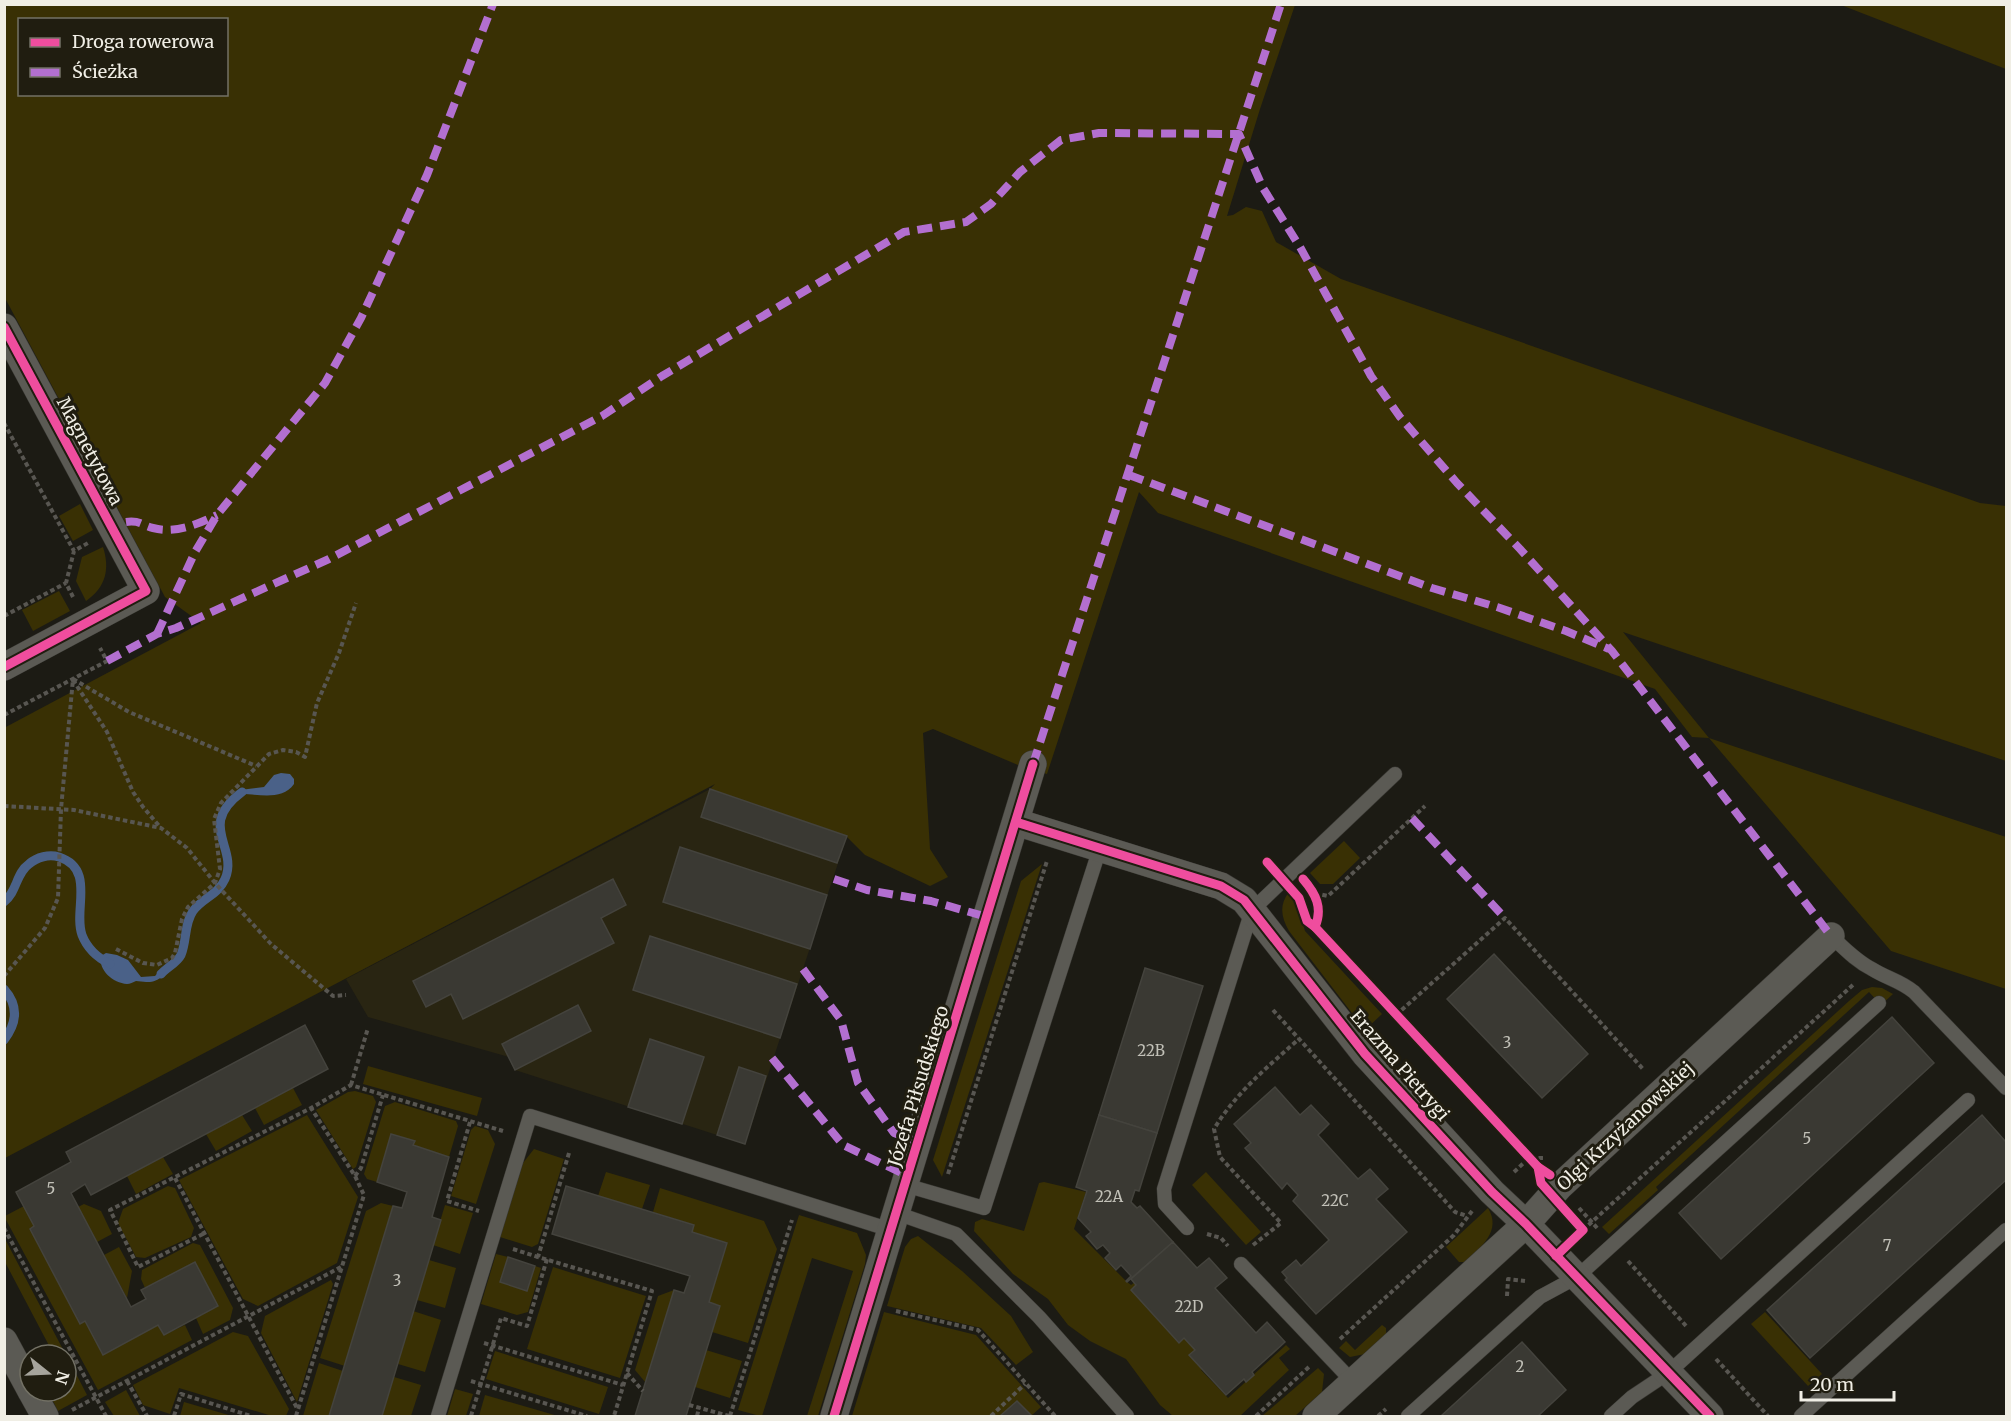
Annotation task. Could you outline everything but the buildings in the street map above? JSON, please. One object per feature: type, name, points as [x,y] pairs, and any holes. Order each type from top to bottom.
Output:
[{"type":"street","name":"Magnetytowa","points":[[4,327],[146,591],[4,667]]},
{"type":"street","name":"Józefa Piłsudskiego","points":[[834,1416],[1034,764]]},
{"type":"street","name":"Erazma Pietrygi","points":[[1016,822],[1221,886],[1244,900],[1365,1054],[1492,1192],[1526,1224],[1710,1416]]},
{"type":"street","name":"Olgi Krzyżanowskiej","points":[[1316,1416],[1526,1224],[1563,1199],[1831,936]]},
{"type":"street","points":[[4,1341],[18,1367]]},
{"type":"street","points":[[44,1403],[56,1415]]},
{"type":"lane","points":[[1187,1228],[1165,1204],[1164,1189],[1252,910],[1395,774]]},
{"type":"lane","points":[[905,1185],[984,1208],[1100,848]]},
{"type":"lane","points":[[1831,936],[1871,969],[1901,982],[1914,992],[2007,1088]]},
{"type":"lane","points":[[1408,1416],[1540,1297],[1577,1277],[1879,1003]]},
{"type":"lane","points":[[1611,1416],[1632,1397],[1668,1372],[1968,1100]]},
{"type":"lane","points":[[438,1416],[530,1116],[801,1201],[956,1234],[1039,1317],[1127,1416]]},
{"type":"lane","points":[[1801,1416],[2007,1230]]},
{"type":"lane","points":[[1241,1264],[1353,1382]]},
{"type":"path","points":[[4,423],[74,551],[66,583],[74,599]]},
{"type":"path","points":[[74,551],[91,541]]},
{"type":"path","points":[[4,616],[66,583]]},
{"type":"path","points":[[116,949],[143,963],[157,965],[172,958],[182,919],[188,907],[215,883],[220,864],[215,815],[221,803],[269,754],[283,750],[296,752],[305,757],[317,703],[339,652],[356,603]]},
{"type":"path","points":[[4,715],[107,661],[99,645]]},
{"type":"path","points":[[73,679],[129,712],[256,766]]},
{"type":"path","points":[[4,975],[45,928],[58,898],[61,809],[73,679]]},
{"type":"path","points":[[73,679],[107,732],[134,792],[143,807],[161,828],[187,848],[215,883],[271,944],[333,996],[346,994]]},
{"type":"path","points":[[4,806],[61,809],[129,820],[161,828]]},
{"type":"path","points":[[1315,893],[1328,896],[1425,806]]},
{"type":"path","points":[[941,1195],[1055,834]]},
{"type":"path","points":[[1396,1015],[1505,918],[1651,1077]]},
{"type":"path","points":[[1556,1256],[1871,969]]},
{"type":"path","points":[[1273,1010],[1455,1212],[1467,1216]]},
{"type":"path","points":[[203,1234],[138,1267],[110,1210],[311,1108],[351,1085],[368,1028]]},
{"type":"path","points":[[1249,1248],[1281,1223],[1220,1157],[1214,1130],[1227,1108],[1264,1070],[1299,1040]]},
{"type":"path","points":[[351,1085],[569,1153],[538,1257],[652,1291],[614,1416]]},
{"type":"path","points":[[355,1176],[361,1168],[383,1095]]},
{"type":"path","points":[[296,1416],[364,1195],[355,1176],[311,1108]]},
{"type":"path","points":[[470,1122],[447,1202],[482,1212]]},
{"type":"path","points":[[174,1178],[298,1410]]},
{"type":"path","points":[[1563,1199],[1592,1222],[1613,1245]]},
{"type":"path","points":[[1563,1199],[1583,1230]]},
{"type":"path","points":[[689,1405],[729,1416],[790,1224],[801,1201]]},
{"type":"path","points":[[1256,1416],[1454,1235],[1467,1216],[1475,1209]]},
{"type":"path","points":[[4,1228],[94,1398],[106,1416]]},
{"type":"path","points":[[1221,1238],[1233,1251]]},
{"type":"path","points":[[471,1416],[501,1318],[527,1326],[548,1259]]},
{"type":"path","points":[[56,1415],[127,1381],[342,1266]]},
{"type":"path","points":[[868,1305],[978,1330],[1055,1416]]},
{"type":"path","points":[[463,1336],[623,1385]]},
{"type":"path","points":[[627,1373],[643,1391]]},
{"type":"path","points":[[451,1375],[587,1416]]},
{"type":"path","points":[[127,1381],[147,1416]]},
{"type":"path","points":[[991,1416],[1025,1383]]},
{"type":"path","points":[[174,1416],[181,1394],[251,1416]]},
{"type":"path","points":[[697,1416],[699,1408]]},
{"type":"shaded area","points":[[5,5],[1295,5],[1227,216],[1246,207],[1262,211],[1276,242],[1341,279],[1980,503],[2006,506],[2006,761],[1623,632],[1709,738],[1692,737],[1655,689],[1158,513],[1139,492],[1047,774],[1018,765],[933,729],[923,733],[930,849],[948,877],[930,886],[865,855],[846,836],[710,789],[715,784],[5,1158],[4,728],[201,623],[165,597],[5,298]]},
{"type":"shaded area","points":[[1841,5],[2006,5],[2006,69]]},
{"type":"shaded area","points":[[80,504],[93,530],[73,541],[59,516]]},
{"type":"shaded area","points":[[103,547],[106,563],[105,577],[98,590],[86,601],[76,581],[82,557]]},
{"type":"shaded area","points":[[59,591],[70,611],[33,631],[22,610]]},
{"type":"shaded area","points":[[1709,738],[2006,837],[2006,989],[1891,951]]},
{"type":"shaded area","points":[[710,789],[847,836],[745,1144],[515,1070],[509,1057],[368,1017],[346,979]]},
{"type":"shaded area","points":[[1344,841],[1360,858],[1333,884],[1320,884],[1310,873]]},
{"type":"shaded area","points":[[1042,864],[942,1177],[933,1160],[1021,881]]},
{"type":"shaded area","points":[[1289,892],[1296,899],[1305,931],[1382,1014],[1365,1030],[1289,931],[1284,921],[1282,906]]},
{"type":"shaded area","points":[[1872,987],[1882,988],[1893,994],[1881,1005],[1869,992],[1656,1187],[1658,1190],[1609,1234],[1602,1227],[1849,1001],[1862,990]]},
{"type":"shaded area","points":[[368,1066],[482,1098],[477,1116],[363,1084]]},
{"type":"shaded area","points":[[293,1088],[302,1105],[264,1125],[255,1108]]},
{"type":"shaded area","points":[[355,1091],[373,1096],[376,1102],[356,1167],[353,1169],[316,1110],[348,1092]]},
{"type":"shaded area","points":[[395,1102],[456,1121],[458,1126],[449,1157],[413,1145],[414,1141],[391,1135],[377,1182],[367,1179],[364,1174],[385,1106]]},
{"type":"shaded area","points":[[242,1115],[252,1131],[216,1151],[206,1134]]},
{"type":"shaded area","points":[[307,1115],[358,1197],[337,1263],[258,1306],[243,1299],[179,1180]]},
{"type":"shaded area","points":[[475,1126],[488,1130],[495,1144],[476,1204],[451,1196],[471,1130]]},
{"type":"shaded area","points":[[534,1149],[564,1159],[538,1244],[532,1247],[500,1237],[523,1163]]},
{"type":"shaded area","points":[[163,1157],[173,1174],[136,1194],[127,1176]]},
{"type":"shaded area","points":[[606,1172],[650,1185],[642,1209],[598,1196]]},
{"type":"shaded area","points":[[1206,1172],[1261,1232],[1246,1245],[1192,1185]]},
{"type":"shaded area","points":[[1044,1182],[1086,1192],[1074,1229],[1126,1281],[1131,1285],[1135,1282],[1151,1299],[1145,1306],[1179,1342],[1185,1337],[1209,1362],[1201,1370],[1228,1398],[1286,1345],[1290,1349],[1279,1358],[1289,1370],[1240,1416],[1173,1416],[1160,1405],[1126,1359],[1090,1341],[1068,1325],[1048,1299],[1013,1274],[974,1231],[975,1222],[982,1219],[1024,1231],[1039,1183]]},
{"type":"shaded area","points":[[168,1186],[175,1188],[194,1228],[191,1237],[145,1258],[136,1257],[118,1223],[123,1209]]},
{"type":"shaded area","points":[[660,1188],[764,1221],[777,1249],[748,1343],[712,1332],[720,1306],[709,1302],[727,1243],[692,1232],[694,1225],[653,1212]]},
{"type":"shaded area","points":[[381,1203],[393,1206],[345,1366],[320,1358],[366,1211]]},
{"type":"shaded area","points":[[84,1204],[101,1211],[112,1234],[97,1242],[78,1207]]},
{"type":"shaded area","points":[[445,1205],[473,1213],[460,1254],[433,1245]]},
{"type":"shaded area","points":[[24,1206],[34,1226],[30,1229],[80,1323],[85,1321],[103,1355],[158,1325],[164,1335],[185,1325],[192,1340],[98,1390],[78,1353],[78,1343],[73,1343],[5,1216]]},
{"type":"shaded area","points":[[1488,1208],[1493,1224],[1488,1238],[1465,1262],[1459,1262],[1446,1247]]},
{"type":"shaded area","points":[[799,1215],[857,1233],[866,1255],[865,1264],[818,1416],[807,1416],[853,1271],[812,1258],[762,1416],[760,1416],[738,1410]]},
{"type":"shaded area","points":[[918,1236],[962,1271],[1011,1316],[1033,1352],[1016,1365],[981,1328],[887,1306],[905,1247],[911,1239]]},
{"type":"shaded area","points":[[4,1237],[60,1343],[48,1343],[5,1262]]},
{"type":"shaded area","points":[[193,1243],[200,1245],[233,1308],[230,1320],[203,1334],[196,1318],[218,1306],[195,1262],[145,1288],[141,1279],[142,1270]]},
{"type":"shaded area","points":[[119,1247],[132,1271],[127,1298],[104,1255]]},
{"type":"shaded area","points":[[496,1254],[508,1257],[500,1282],[527,1291],[535,1266],[541,1268],[528,1312],[517,1315],[481,1304]]},
{"type":"shaded area","points":[[429,1260],[456,1268],[445,1308],[417,1300]]},
{"type":"shaded area","points":[[553,1267],[646,1296],[620,1378],[527,1349]]},
{"type":"shaded area","points":[[331,1280],[333,1284],[297,1402],[261,1333],[265,1316]]},
{"type":"shaded area","points":[[674,1290],[646,1383],[635,1370],[658,1296]]},
{"type":"shaded area","points":[[413,1311],[441,1320],[425,1372],[398,1364]]},
{"type":"shaded area","points":[[884,1312],[976,1335],[1041,1407],[1031,1416],[1017,1401],[1000,1416],[852,1416]]},
{"type":"shaded area","points":[[1765,1312],[1822,1374],[1808,1386],[1751,1324]]},
{"type":"shaded area","points":[[1382,1325],[1386,1328],[1386,1334],[1365,1354],[1350,1357],[1339,1348],[1346,1341],[1355,1350]]},
{"type":"shaded area","points":[[233,1332],[248,1336],[289,1409],[286,1416],[272,1416],[179,1388],[170,1414],[143,1405],[133,1385]]},
{"type":"shaded area","points":[[706,1350],[742,1361],[730,1398],[695,1387]]},
{"type":"shaded area","points":[[495,1351],[608,1387],[599,1414],[486,1379]]},
{"type":"shaded area","points":[[319,1363],[343,1371],[329,1416],[303,1416]]},
{"type":"shaded area","points":[[1318,1368],[1324,1374],[1322,1392],[1295,1416],[1262,1416]]},
{"type":"shaded area","points":[[394,1377],[421,1385],[411,1416],[382,1416]]},
{"type":"shaded area","points":[[78,1378],[87,1395],[78,1400]]},
{"type":"shaded area","points":[[455,1389],[473,1394],[466,1416],[447,1416]]},
{"type":"shaded area","points":[[126,1390],[140,1416],[114,1416],[105,1402]]},
{"type":"shaded area","points":[[485,1395],[558,1416],[479,1416]]},
{"type":"shaded area","points":[[184,1402],[232,1416],[180,1416]]},
{"type":"shaded area","points":[[54,1403],[72,1403],[58,1411]]},
{"type":"water","points":[[290,774],[294,779],[294,784],[283,793],[277,795],[241,794],[240,790],[264,787],[274,775]]},
{"type":"water","points":[[106,953],[128,960],[141,977],[155,976],[168,962],[168,966],[164,974],[154,981],[122,983],[104,971],[101,956]]},
{"type":"waterway","points":[[161,974],[181,955],[188,921],[193,911],[218,889],[225,879],[228,867],[220,826],[222,815],[229,804],[242,792]]},
{"type":"waterway","points":[[4,902],[12,893],[21,872],[32,862],[51,856],[59,857],[70,863],[77,871],[80,880],[82,935],[93,952],[110,964]]},
{"type":"waterway","points":[[4,989],[14,1008],[14,1021],[4,1040]]},
{"type":"marked path","points":[[157,634],[195,552],[217,515],[325,383],[361,318],[427,175],[493,4]]},
{"type":"marked path","points":[[1033,764],[1281,4]]},
{"type":"marked path","points":[[107,661],[157,634],[176,628],[329,559],[602,416],[662,376],[904,232],[966,222],[991,204],[1020,172],[1061,140],[1099,133],[1239,134],[1263,188],[1300,247],[1371,376],[1400,417],[1457,483],[1612,651],[1831,936]]},
{"type":"marked path","points":[[1129,475],[1432,588],[1497,607],[1609,649]]},
{"type":"marked path","points":[[126,522],[170,530],[194,525],[217,515]]},
{"type":"marked path","points":[[1412,818],[1505,918]]},
{"type":"marked path","points":[[834,879],[867,890],[931,901],[987,917]]},
{"type":"marked path","points":[[803,969],[841,1020],[858,1083],[894,1133],[918,1142]]},
{"type":"marked path","points":[[772,1058],[843,1145],[908,1176]]},
{"type":"cycle path","points":[[4,327],[146,591],[4,667]]},
{"type":"cycle path","points":[[834,1416],[1033,764]]},
{"type":"cycle path","points":[[1016,822],[1221,886],[1244,900],[1365,1054],[1492,1192],[1526,1224],[1710,1416]]},
{"type":"cycle path","points":[[1267,862],[1299,898],[1307,921],[1315,927]]},
{"type":"cycle path","points":[[1303,879],[1317,902],[1318,914],[1315,927],[1538,1167],[1550,1175]]},
{"type":"cycle path","points":[[1538,1167],[1541,1183],[1583,1230],[1556,1256]]}]
